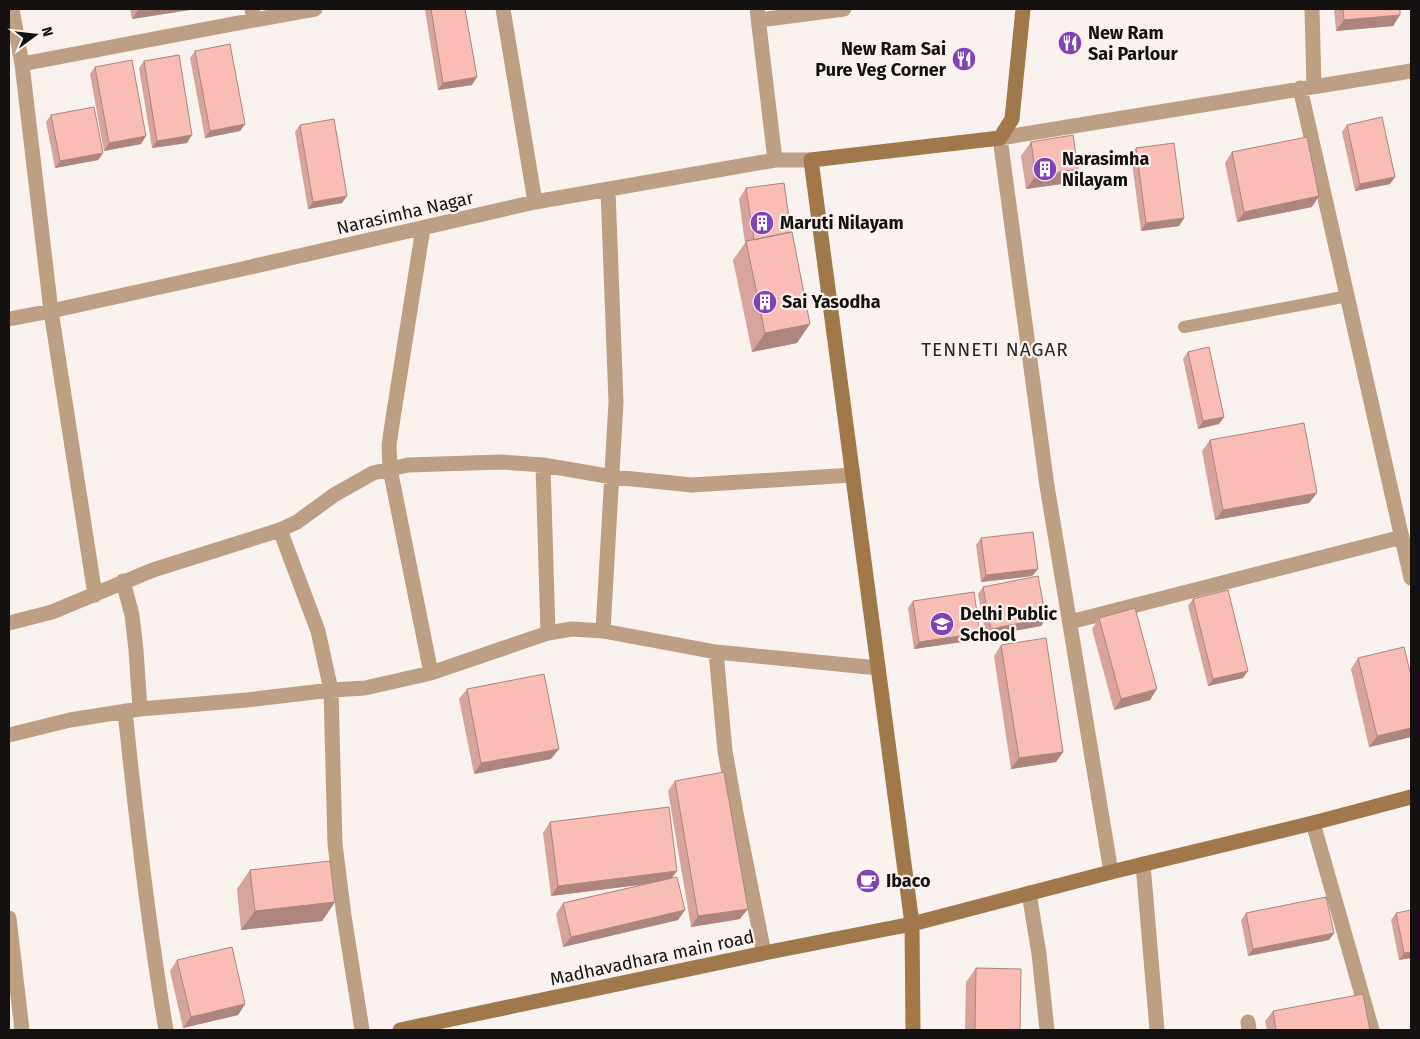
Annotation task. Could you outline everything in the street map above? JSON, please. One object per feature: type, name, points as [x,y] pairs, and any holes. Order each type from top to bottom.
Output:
[{"type":"main road","points":[[913,1030],[912,924],[811,160],[1000,138],[1012,119],[1023,9]]},
{"type":"main road","name":"Madhavadhara main road","points":[[400,1030],[764,953],[912,924],[1411,797]]},
{"type":"street","points":[[12,9],[22,64],[51,311],[95,595]]},
{"type":"street","points":[[22,64],[253,14],[315,9]]},
{"type":"street","points":[[503,9],[535,202]]},
{"type":"street","points":[[775,160],[758,14],[844,9]]},
{"type":"street","points":[[1312,9],[1307,87],[1348,296],[1411,578]]},
{"type":"street","points":[[1111,872],[1047,486],[1000,138],[1411,71]]},
{"type":"street","name":"Narasimha Nagar","points":[[9,319],[535,202],[775,160],[811,160]]},
{"type":"street","points":[[604,631],[616,402],[608,190]]},
{"type":"street","points":[[423,228],[393,418],[390,469],[431,672]]},
{"type":"street","points":[[9,624],[52,612],[153,570],[280,530],[297,522],[334,495],[373,473],[408,465],[502,462],[543,466],[612,477],[692,484],[853,475]]},
{"type":"street","points":[[543,466],[548,633]]},
{"type":"street","points":[[280,530],[318,631],[331,690],[336,844],[344,916],[362,1030]]},
{"type":"street","points":[[1070,622],[1402,537]]},
{"type":"street","points":[[123,582],[132,615],[136,650],[132,710],[140,856],[149,931],[166,1030]]},
{"type":"street","points":[[9,735],[70,720],[132,710],[365,688],[431,672],[548,633],[572,629],[604,631],[716,652],[878,668]]},
{"type":"street","points":[[716,652],[725,751],[764,953]]},
{"type":"street","points":[[1313,823],[1372,1030]]},
{"type":"street","points":[[1142,864],[1157,1030]]},
{"type":"street","points":[[1029,894],[1039,954],[1047,1030]]},
{"type":"street","points":[[9,918],[22,1030]]},
{"type":"lane","points":[[1184,327],[1348,296]]},
{"type":"building","points":[[431,9],[465,9],[477,77],[443,83]]},
{"type":"building","points":[[1343,9],[1400,9],[1400,15],[1344,20]]},
{"type":"building","points":[[230,44],[245,124],[210,131],[195,51]]},
{"type":"building","points":[[179,55],[192,135],[157,141],[144,61]]},
{"type":"building","points":[[132,60],[146,136],[109,143],[95,67]]},
{"type":"building","points":[[94,107],[103,153],[60,161],[51,115]]},
{"type":"building","points":[[1382,117],[1395,177],[1360,184],[1347,125]]},
{"type":"building","points":[[334,119],[347,196],[313,202],[300,125]]},
{"type":"building","points":[[1073,135],[1078,169],[1036,176],[1031,142]]},
{"type":"building","points":[[1307,137],[1319,196],[1244,212],[1232,152]]},
{"type":"building","points":[[1174,143],[1184,218],[1146,223],[1136,148]]},
{"type":"building","name":"Maruti Nilayam","points":[[784,183],[791,232],[754,240],[746,188]]},
{"type":"building","points":[[792,232],[810,324],[765,333],[746,241]]},
{"type":"building","points":[[1209,347],[1224,417],[1203,421],[1188,352]]},
{"type":"building","points":[[1304,423],[1317,493],[1223,510],[1210,440]]},
{"type":"building","points":[[1033,532],[1038,569],[986,575],[981,538]]},
{"type":"building","points":[[1038,576],[1046,618],[991,629],[983,587]]},
{"type":"building","points":[[1228,590],[1248,671],[1213,679],[1193,599]]},
{"type":"building","name":"Delhi Public School","points":[[974,592],[980,633],[919,642],[913,601]]},
{"type":"building","points":[[1135,608],[1157,689],[1121,699],[1099,618]]},
{"type":"building","points":[[1046,638],[1063,752],[1019,758],[1001,645]]},
{"type":"building","points":[[1404,647],[1411,676],[1411,728],[1377,736],[1358,658]]},
{"type":"building","points":[[544,674],[559,749],[481,763],[467,689]]},
{"type":"building","points":[[724,772],[748,909],[698,916],[675,781]]},
{"type":"building","points":[[669,807],[677,871],[558,886],[550,822]]},
{"type":"building","points":[[330,861],[335,902],[255,911],[250,870]]},
{"type":"building","points":[[677,877],[685,910],[571,937],[563,903]]},
{"type":"building","points":[[1326,897],[1334,933],[1253,949],[1246,913]]},
{"type":"building","points":[[1411,910],[1411,952],[1404,953],[1396,913]]},
{"type":"building","points":[[232,947],[245,1004],[191,1017],[177,960]]},
{"type":"building","points":[[976,968],[1021,969],[1020,1030],[975,1030]]},
{"type":"building","points":[[1363,994],[1370,1030],[1276,1030],[1273,1011]]},
{"type":"place","name":"New Ram Sai Parlour","points":[[1070,43]]},
{"type":"place","name":"New Ram Sai Pure Veg Corner","points":[[964,59]]},
{"type":"place","name":"Narasimha Nilayam","points":[[1045,169]]},
{"type":"place","name":"Maruti Nilayam","points":[[762,223]]},
{"type":"place","name":"Sai Yasodha","points":[[765,302]]},
{"type":"place","name":"Delhi Public School","points":[[942,624]]},
{"type":"place","name":"Ibaco","points":[[868,881]]},
{"type":"district","name":"TENNETI NAGAR","points":[[995,349]]}]
